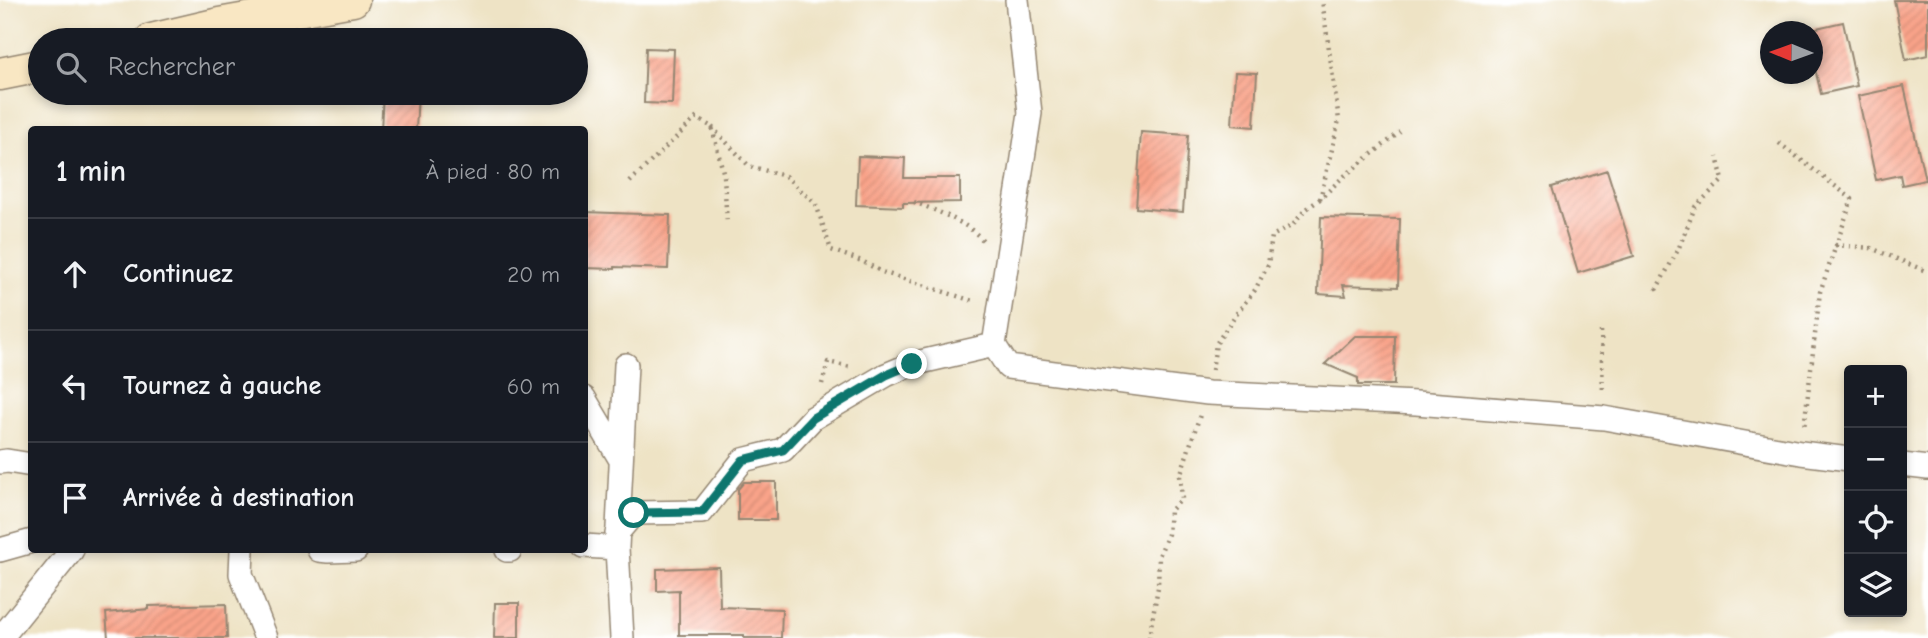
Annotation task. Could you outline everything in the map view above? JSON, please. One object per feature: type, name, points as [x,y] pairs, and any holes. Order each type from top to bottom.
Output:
[{"type":"street","points":[[202,28],[353,0]]},
{"type":"street","points":[[1017,0],[1030,113],[995,345],[1008,367],[1208,393],[1416,403],[1604,418],[1801,453],[1844,457]]},
{"type":"street","points":[[0,74],[28,68]]},
{"type":"street","points":[[617,541],[634,513],[702,512],[743,460],[783,450],[813,418],[886,375],[912,364],[995,345]]},
{"type":"street","points":[[622,638],[617,541],[626,365]]},
{"type":"street","points":[[588,405],[621,460]]},
{"type":"street","points":[[0,462],[28,464]]},
{"type":"street","points":[[1907,466],[1928,468]]},
{"type":"street","points":[[588,545],[617,541]]},
{"type":"street","points":[[0,550],[28,542]]},
{"type":"street","points":[[1,638],[70,553]]},
{"type":"street","points":[[242,553],[241,574],[266,638]]},
{"type":"path","points":[[1320,200],[1339,120],[1322,0]]},
{"type":"path","points":[[630,182],[696,118],[712,127],[749,166],[785,176],[816,204],[831,250],[862,261],[882,272],[1000,311]]},
{"type":"path","points":[[712,127],[724,176],[727,225]]},
{"type":"path","points":[[1149,638],[1158,587],[1159,556],[1168,534],[1170,511],[1182,499],[1180,476],[1208,393],[1216,344],[1255,290],[1268,265],[1272,236],[1293,225],[1304,211],[1320,200],[1343,177],[1400,132]]},
{"type":"path","points":[[1779,143],[1852,199],[1820,292],[1801,453]]},
{"type":"path","points":[[1656,289],[1678,250],[1695,207],[1724,180],[1717,158]]},
{"type":"path","points":[[914,202],[946,215],[981,237],[1007,272]]},
{"type":"path","points":[[1835,245],[1871,248],[1928,272]]},
{"type":"path","points":[[1601,331],[1604,418]]},
{"type":"building","points":[[1894,0],[1928,0],[1928,55],[1906,60]]},
{"type":"building","points":[[1843,22],[1857,86],[1821,94],[1819,84],[1823,84],[1823,27]]},
{"type":"building","points":[[646,48],[674,49],[672,104],[644,103]]},
{"type":"building","points":[[1235,72],[1257,73],[1254,127],[1232,125]]},
{"type":"building","points":[[1904,86],[1925,180],[1902,185],[1900,175],[1876,180],[1858,96]]},
{"type":"building","points":[[382,105],[417,105],[416,126],[381,126]]},
{"type":"building","points":[[1141,132],[1188,135],[1183,212],[1136,208]]},
{"type":"building","points":[[858,156],[905,158],[904,178],[960,178],[960,202],[903,203],[903,207],[856,205]]},
{"type":"building","points":[[1607,170],[1634,256],[1578,273],[1552,187]]},
{"type":"building","points":[[588,212],[670,215],[668,269],[588,268]]},
{"type":"building","points":[[1321,217],[1400,219],[1398,287],[1343,285],[1346,296],[1318,294]]},
{"type":"building","points":[[1355,336],[1395,336],[1394,385],[1358,385],[1358,378],[1325,364]]},
{"type":"building","points":[[744,482],[776,482],[776,520],[738,520],[738,489]]},
{"type":"building","points":[[719,567],[720,607],[782,609],[781,638],[679,635],[679,590],[657,591],[657,569]]},
{"type":"building","points":[[495,603],[519,603],[519,638],[494,638]]},
{"type":"building","points":[[226,604],[227,638],[108,638],[106,613],[149,609],[149,606]]},
{"type":"route","points":[[634,513],[702,512],[743,460],[783,450],[813,418],[886,375],[912,364]]}]
